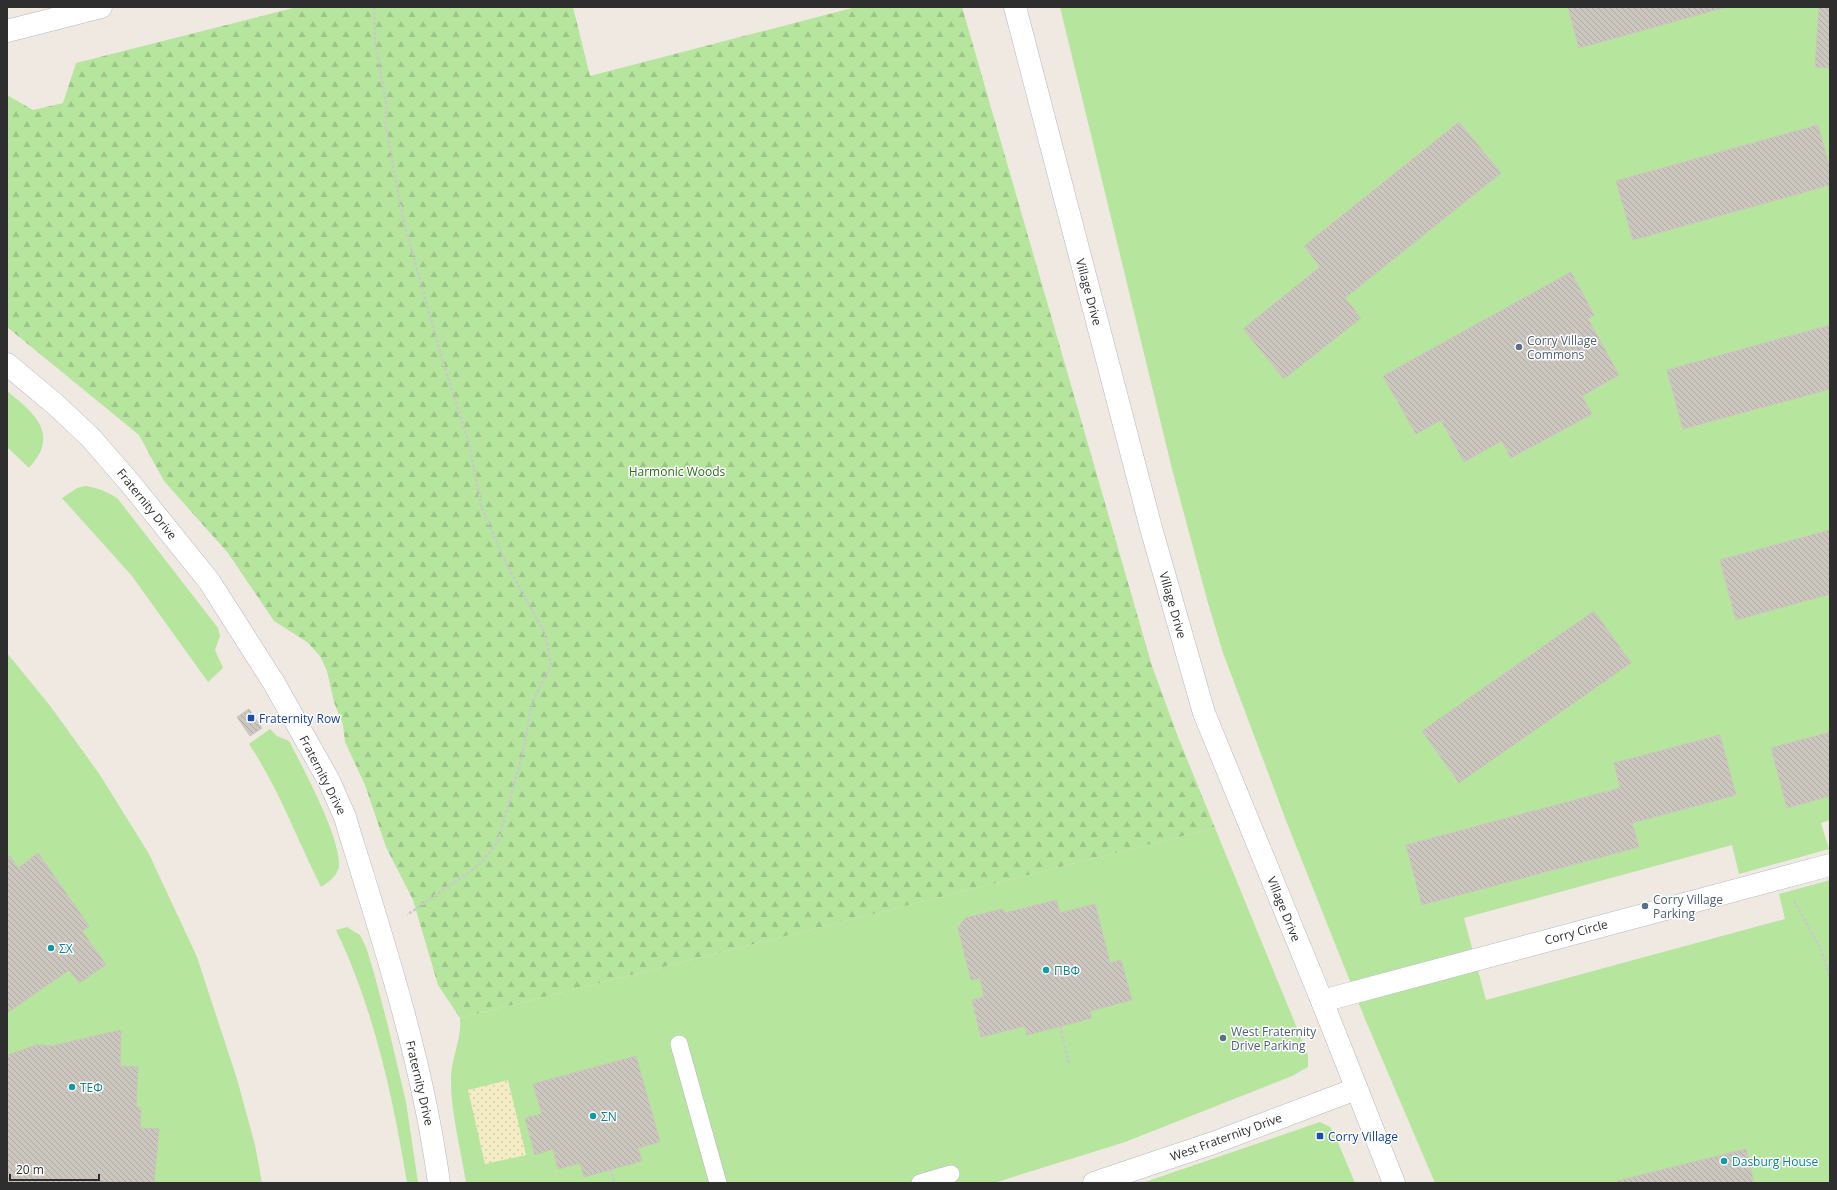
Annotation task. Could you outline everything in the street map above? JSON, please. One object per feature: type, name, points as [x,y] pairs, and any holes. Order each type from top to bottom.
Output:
[{"type":"street","points":[[7,31],[101,7]]},
{"type":"street","name":"Village Drive","points":[[1015,7],[1149,521],[1204,712],[1322,1001],[1394,1183]]},
{"type":"street","name":"Fraternity Drive","points":[[7,364],[56,405],[91,438],[130,483],[209,581],[266,670],[329,781],[345,817],[414,1050],[433,1140],[439,1183]]},
{"type":"street","name":"Corry Circle","points":[[1322,1001],[1830,865]]},
{"type":"street","name":"West Fraternity Drive","points":[[1094,1183],[1213,1143],[1356,1088]]},
{"type":"lane","points":[[679,1044],[718,1183]]},
{"type":"lane","points":[[920,1183],[951,1174]]},
{"type":"path","points":[[374,7],[375,40],[387,108],[385,122],[403,219],[442,360],[469,444],[482,509],[507,565],[546,634],[551,665],[532,703],[523,752],[498,842],[478,866],[407,915]]},
{"type":"path","points":[[1780,878],[1822,949],[1830,978]]},
{"type":"path","points":[[1060,1026],[1069,1064]]},
{"type":"path","points":[[610,1169],[614,1183]]},
{"type":"green space","name":"Harmonic Woods","points":[[297,7],[573,7],[590,76],[856,7],[962,7],[1152,666],[1178,737],[1215,828],[460,1018],[438,985],[413,900],[386,847],[365,785],[345,742],[343,725],[334,702],[327,671],[320,656],[307,642],[274,621],[228,553],[164,481],[139,435],[7,327],[7,95],[33,110],[63,103],[76,63]]},
{"type":"green space","points":[[1060,7],[1568,7],[1580,47],[1726,7],[1819,7],[1815,67],[1830,68],[1830,169],[1616,181],[1633,240],[1830,185],[1830,325],[1667,370],[1684,429],[1830,389],[1830,530],[1720,561],[1736,619],[1830,594],[1830,732],[1771,748],[1787,808],[1830,796],[1830,820],[1821,823],[1829,849],[1739,874],[1732,845],[1464,918],[1486,1000],[1785,919],[1779,894],[1830,880],[1830,1183],[1435,1183],[1365,1019],[1287,823],[1223,653],[1172,469]],"holes":[[[1459,122],[1501,173],[1345,298],[1361,318],[1284,379],[1244,329],[1320,267],[1304,246]],[[1571,273],[1594,315],[1588,319],[1619,375],[1582,396],[1591,414],[1512,458],[1502,441],[1464,462],[1441,420],[1416,434],[1383,376]],[[1594,612],[1630,663],[1458,782],[1423,732]],[[1720,735],[1736,795],[1632,823],[1639,847],[1423,905],[1406,845],[1620,788],[1614,763]]]},
{"type":"green space","points":[[7,391],[34,416],[40,425],[43,434],[43,445],[38,456],[29,468],[7,447]]},
{"type":"green space","points":[[85,486],[102,490],[118,499],[218,628],[220,636],[215,650],[223,668],[208,682],[132,576],[62,498],[77,488]]},
{"type":"green space","points":[[7,653],[51,707],[100,775],[149,854],[197,957],[237,1079],[255,1145],[262,1183],[7,1183]]},
{"type":"green space","points":[[270,729],[277,736],[289,741],[321,806],[335,843],[339,859],[338,870],[333,878],[321,887],[279,796],[249,744]]},
{"type":"green space","points":[[1215,828],[1308,1055],[1308,1067],[1292,1076],[1125,1142],[994,1183],[466,1183],[454,1116],[451,1089],[452,1069],[460,1033],[460,1018]]},
{"type":"green space","points":[[347,927],[360,935],[366,947],[374,973],[406,1102],[418,1183],[407,1183],[395,1118],[380,1054],[361,991],[336,930]]},
{"type":"green space","points":[[1320,1122],[1330,1127],[1334,1133],[1355,1183],[1142,1183]]},
{"type":"sand","points":[[508,1080],[526,1155],[485,1164],[468,1090]]},
{"type":"building","points":[[1568,7],[1726,7],[1579,48]]},
{"type":"building","points":[[1819,7],[1830,8],[1830,68],[1815,67]]},
{"type":"building","points":[[1459,122],[1501,173],[1345,298],[1361,318],[1284,379],[1243,329],[1320,267],[1304,246]]},
{"type":"building","points":[[1818,125],[1830,169],[1830,185],[1633,240],[1616,181]]},
{"type":"building","name":"Corry Village Commons","points":[[1571,272],[1594,315],[1588,319],[1619,375],[1582,396],[1592,414],[1511,458],[1502,441],[1464,462],[1441,420],[1416,434],[1383,376]]},
{"type":"building","points":[[1830,325],[1830,389],[1683,429],[1667,370]]},
{"type":"building","points":[[1830,530],[1830,594],[1736,620],[1720,560]]},
{"type":"building","points":[[1594,611],[1631,663],[1459,783],[1422,731]]},
{"type":"building","points":[[249,709],[262,728],[250,736],[237,717]]},
{"type":"building","points":[[1830,732],[1830,796],[1787,808],[1771,748]]},
{"type":"building","points":[[1720,735],[1736,795],[1632,823],[1639,847],[1422,905],[1406,845],[1620,788],[1614,763]]},
{"type":"building","name":"ΣΧ","points":[[38,853],[89,926],[82,931],[106,965],[79,983],[69,970],[7,1013],[7,858],[10,856],[18,868]]},
{"type":"building","name":"ΠΒΦ","points":[[1056,900],[1060,913],[1095,904],[1110,963],[1121,960],[1132,1000],[1090,1011],[1092,1018],[1027,1035],[1025,1026],[981,1037],[972,1000],[984,997],[980,978],[971,980],[958,928],[965,918],[1003,909],[1005,913]]},
{"type":"building","name":"ΤΕΦ","points":[[121,1030],[120,1066],[138,1067],[136,1107],[141,1108],[140,1128],[159,1129],[154,1183],[7,1183],[7,1055],[37,1045],[52,1046]]},
{"type":"building","name":"ΣΝ","points":[[636,1056],[660,1142],[638,1148],[642,1161],[584,1177],[580,1163],[558,1169],[553,1149],[535,1155],[525,1118],[542,1114],[533,1084]]},
{"type":"building","name":"Dasburg House","points":[[1746,1149],[1754,1183],[1618,1183],[1617,1181]]},
{"type":"place","name":"Corry Village Commons","points":[[1519,347]]},
{"type":"place","name":"Fraternity Row","points":[[251,718]]},
{"type":"place","name":"Corry Village Parking","points":[[1645,906]]},
{"type":"place","name":"ΣΧ","points":[[51,948]]},
{"type":"place","name":"ΠΒΦ","points":[[1046,970]]},
{"type":"place","name":"West Fraternity Drive Parking","points":[[1223,1038]]},
{"type":"place","name":"ΤΕΦ","points":[[72,1087]]},
{"type":"place","name":"ΣΝ","points":[[593,1116]]},
{"type":"place","name":"Corry Village","points":[[1320,1136]]},
{"type":"place","name":"Dasburg House","points":[[1724,1161]]}]
